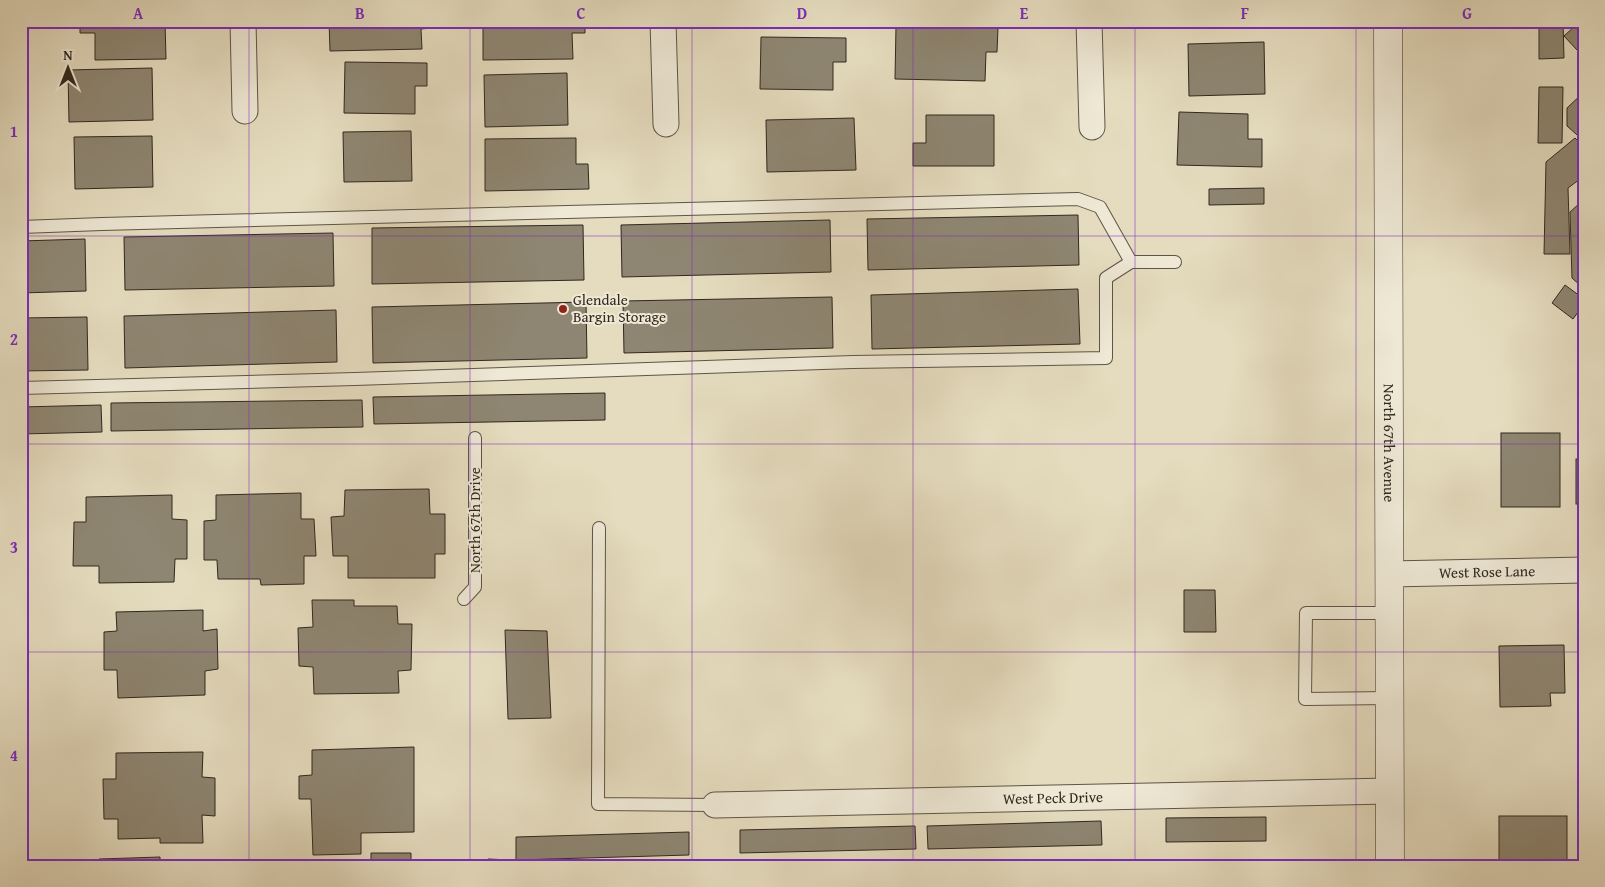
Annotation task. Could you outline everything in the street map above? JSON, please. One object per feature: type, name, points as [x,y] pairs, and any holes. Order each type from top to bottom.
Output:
[{"type":"main road","name":"North 67th Avenue","points":[[1388,21],[1390,866]]},
{"type":"street","points":[[243,21],[246,111]]},
{"type":"street","points":[[663,21],[666,124]]},
{"type":"street","points":[[1089,21],[1092,127]]},
{"type":"street","name":"West Rose Lane","points":[[1389,574],[1584,570]]},
{"type":"street","name":"West Peck Drive","points":[[715,805],[1389,792]]},
{"type":"lane","points":[[21,227],[1078,199],[1100,207],[1131,262]]},
{"type":"lane","points":[[21,388],[853,362],[1106,358],[1106,278],[1131,262],[1175,262]]},
{"type":"lane","name":"North 67th Drive","points":[[464,599],[475,587],[475,438]]},
{"type":"lane","points":[[599,528],[598,804],[715,805]]},
{"type":"lane","points":[[1389,613],[1306,613],[1305,699],[1389,698]]},
{"type":"building","points":[[80,21],[165,21],[166,59],[95,60],[95,33],[80,33]]},
{"type":"building","points":[[329,21],[431,21],[431,28],[421,29],[422,49],[330,51]]},
{"type":"building","points":[[483,21],[585,21],[585,33],[572,33],[573,59],[483,60]]},
{"type":"building","points":[[1539,21],[1563,21],[1564,58],[1539,59]]},
{"type":"building","points":[[1577,21],[1584,21],[1584,49],[1577,50],[1564,36],[1577,24]]},
{"type":"building","points":[[896,26],[998,28],[997,52],[986,52],[985,81],[895,79]]},
{"type":"building","points":[[761,37],[846,38],[846,62],[833,62],[833,90],[760,89]]},
{"type":"building","points":[[1264,42],[1265,94],[1189,96],[1188,44]]},
{"type":"building","points":[[345,62],[427,63],[427,86],[415,86],[415,114],[344,113]]},
{"type":"building","points":[[152,68],[153,120],[69,122],[68,70]]},
{"type":"building","points":[[567,73],[568,125],[485,127],[484,75]]},
{"type":"building","points":[[1539,87],[1563,87],[1562,143],[1538,143]]},
{"type":"building","points":[[1584,92],[1584,141],[1567,126],[1567,108]]},
{"type":"building","points":[[1179,112],[1248,114],[1248,139],[1262,139],[1262,167],[1177,165]]},
{"type":"building","points":[[926,115],[994,115],[994,166],[913,166],[913,143],[926,143]]},
{"type":"building","points":[[854,118],[856,170],[767,172],[766,120]]},
{"type":"building","points":[[411,131],[412,181],[344,182],[343,132]]},
{"type":"building","points":[[152,136],[153,187],[75,189],[74,137]]},
{"type":"building","points":[[576,138],[576,164],[588,164],[589,189],[485,191],[485,139]]},
{"type":"building","points":[[1575,138],[1584,147],[1584,176],[1568,188],[1570,254],[1544,254],[1546,162]]},
{"type":"building","points":[[1264,188],[1264,204],[1209,205],[1209,189]]},
{"type":"building","points":[[1581,202],[1584,202],[1584,286],[1581,286],[1572,278],[1570,212]]},
{"type":"building","points":[[1078,215],[1079,265],[868,270],[867,219]]},
{"type":"building","points":[[830,220],[831,272],[622,277],[621,225]]},
{"type":"building","points":[[583,225],[584,280],[372,284],[372,228]]},
{"type":"building","points":[[333,233],[334,286],[125,290],[124,237]]},
{"type":"building","points":[[85,239],[86,291],[21,293],[21,241]]},
{"type":"building","points":[[1565,285],[1584,299],[1584,304],[1573,319],[1552,303]]},
{"type":"building","points":[[1078,289],[1080,344],[872,349],[871,295]]},
{"type":"building","points":[[832,297],[833,348],[624,353],[623,301]]},
{"type":"building","points":[[586,302],[587,358],[373,363],[372,307]]},
{"type":"building","points":[[336,310],[337,362],[125,368],[124,316]]},
{"type":"building","points":[[87,317],[88,370],[21,371],[21,318]]},
{"type":"building","points":[[605,393],[605,420],[374,424],[373,397]]},
{"type":"building","points":[[362,400],[363,427],[111,431],[111,403]]},
{"type":"building","points":[[101,405],[102,432],[21,434],[21,407]]},
{"type":"building","points":[[1501,433],[1560,433],[1560,507],[1501,507]]},
{"type":"building","points":[[1576,459],[1584,459],[1584,504],[1576,504]]},
{"type":"building","points":[[429,489],[430,514],[445,514],[445,554],[435,554],[435,578],[348,578],[348,556],[333,556],[331,517],[344,516],[345,490]]},
{"type":"building","points":[[301,493],[301,519],[314,519],[316,556],[304,556],[304,584],[261,585],[260,579],[218,579],[217,560],[204,560],[204,521],[216,520],[216,495]]},
{"type":"building","points":[[172,495],[172,519],[187,520],[187,559],[175,559],[174,582],[99,583],[99,566],[73,566],[74,522],[86,522],[86,497]]},
{"type":"building","points":[[1184,590],[1215,590],[1216,632],[1184,632]]},
{"type":"building","points":[[312,600],[354,600],[354,606],[397,606],[398,624],[412,624],[411,670],[398,671],[399,693],[314,694],[313,667],[299,666],[298,628],[313,627]]},
{"type":"building","points":[[203,610],[203,631],[217,629],[218,669],[205,671],[205,695],[118,698],[117,670],[104,670],[104,632],[117,631],[116,612]]},
{"type":"building","points":[[505,630],[547,631],[551,718],[508,719]]},
{"type":"building","points":[[1581,644],[1584,644],[1584,705],[1581,705]]},
{"type":"building","points":[[1564,645],[1565,693],[1550,693],[1551,706],[1500,707],[1499,646]]},
{"type":"building","points":[[414,747],[414,832],[361,833],[361,854],[313,855],[311,799],[299,799],[299,776],[312,775],[312,750]]},
{"type":"building","points":[[203,752],[202,777],[215,778],[215,816],[202,815],[203,843],[160,843],[160,838],[118,839],[118,819],[104,819],[103,779],[116,779],[116,753]]},
{"type":"building","points":[[1499,816],[1567,816],[1567,866],[1499,866]]},
{"type":"building","points":[[1266,817],[1266,841],[1166,842],[1166,818]]},
{"type":"building","points":[[1101,821],[1102,845],[928,849],[927,826]]},
{"type":"building","points":[[1580,821],[1584,821],[1584,866],[1578,866]]},
{"type":"building","points":[[915,826],[916,849],[740,853],[740,830]]},
{"type":"building","points":[[689,832],[689,855],[516,860],[516,837]]},
{"type":"building","points":[[371,853],[411,853],[411,865],[438,866],[371,866]]},
{"type":"building","points":[[160,857],[160,866],[100,866],[99,859]]},
{"type":"building","points":[[488,859],[511,860],[511,866],[488,866]]},
{"type":"place","name":"Glendale Bargin Storage","points":[[563,309]]}]
